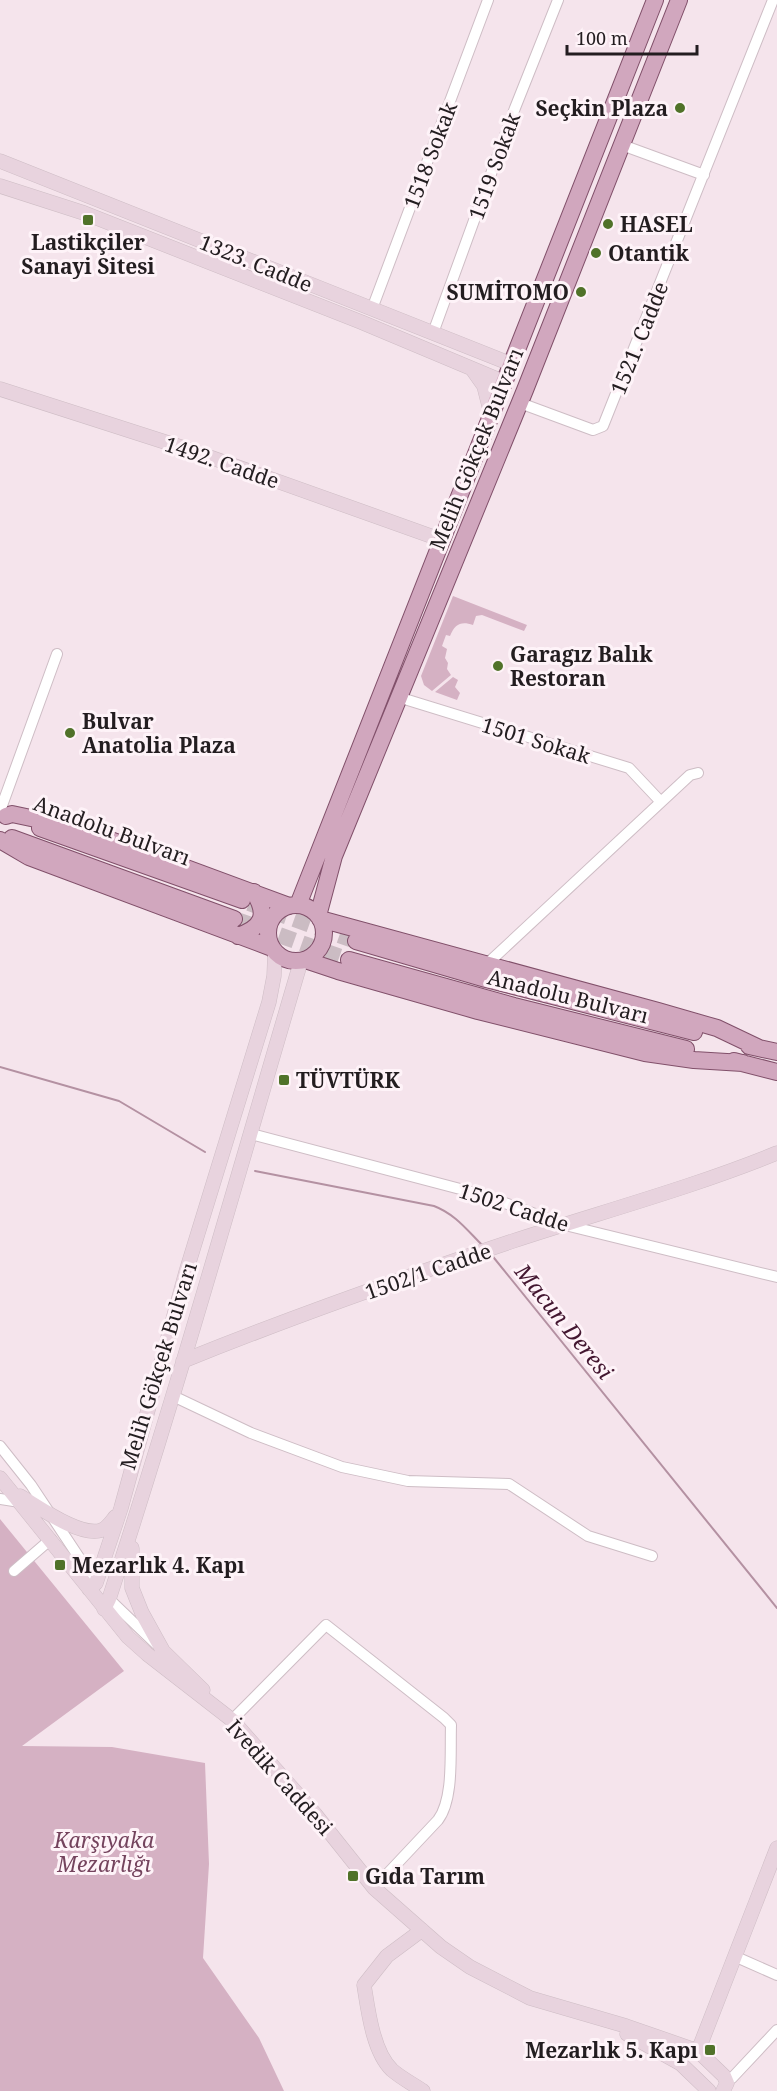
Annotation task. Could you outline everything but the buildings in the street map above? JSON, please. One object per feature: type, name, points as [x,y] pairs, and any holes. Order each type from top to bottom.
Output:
[{"type":"main road","name":"Melih Gökçek Bulvarı","points":[[293,906],[442,540],[655,0]]},
{"type":"main road","name":"Melih Gökçek Bulvarı","points":[[319,918],[334,856],[522,397],[679,0]]},
{"type":"main road","points":[[511,364],[532,372]]},
{"type":"main road","points":[[504,382],[522,397]]},
{"type":"main road","name":"Anadolu Bulvarı","points":[[2,813],[248,896],[293,906]]},
{"type":"main road","name":"Anadolu Bulvarı","points":[[0,834],[236,928]]},
{"type":"main road","points":[[0,840],[29,857],[236,928],[251,931],[260,923],[262,913],[260,902],[248,896]]},
{"type":"main road","points":[[274,950],[268,931],[270,923],[274,915],[293,906],[306,907],[319,918],[357,935]]},
{"type":"main road","points":[[303,960],[318,950],[322,943],[324,935],[319,918]]},
{"type":"main road","points":[[236,928],[274,950],[282,958],[291,961],[303,960],[344,965],[531,1025],[645,1053],[694,1060],[743,1063],[777,1072]]},
{"type":"main road","points":[[344,965],[329,954],[330,944],[342,931],[487,964],[717,1028],[759,1048]]},
{"type":"main road","name":"Anadolu Bulvarı","points":[[357,935],[486,980],[777,1052]]},
{"type":"street","name":"1518 Sokak","points":[[372,309],[488,0]]},
{"type":"street","name":"1519 Sokak","points":[[433,333],[515,108],[558,0]]},
{"type":"street","name":"1521. Cadde","points":[[522,397],[593,430],[603,426],[773,0]]},
{"type":"street","points":[[622,145],[704,175]]},
{"type":"street","name":"1323. Cadde","points":[[0,161],[511,364]]},
{"type":"street","points":[[17,193],[15,185],[18,178],[27,172]]},
{"type":"street","points":[[0,186],[74,210],[361,322],[504,382]]},
{"type":"street","points":[[74,210],[81,194]]},
{"type":"street","points":[[472,369],[484,386],[492,411]]},
{"type":"street","name":"1492. Cadde","points":[[0,389],[190,450],[442,540]]},
{"type":"street","points":[[2,813],[57,654]]},
{"type":"street","name":"1501 Sokak","points":[[398,697],[629,768],[661,802]]},
{"type":"street","points":[[487,964],[690,775],[698,773]]},
{"type":"street","name":"Melih Gökçek Bulvarı","points":[[92,1586],[121,1508],[186,1272],[269,1002],[274,976],[274,950]]},
{"type":"street","name":"Melih Gökçek Bulvarı","points":[[107,1604],[137,1515],[303,960]]},
{"type":"street","points":[[231,1127],[251,1134]]},
{"type":"street","name":"1502 Cadde","points":[[251,1134],[483,1195],[565,1225],[777,1277]]},
{"type":"street","name":"1502/1 Cadde","points":[[183,1361],[291,1318],[777,1153]]},
{"type":"street","points":[[172,1396],[251,1433],[342,1467],[408,1481],[509,1484],[588,1536],[652,1556]]},
{"type":"street","points":[[0,1446],[50,1513],[92,1586]]},
{"type":"street","points":[[0,1478],[5,1495],[20,1502],[92,1586]]},
{"type":"street","points":[[5,1495],[50,1513],[71,1526],[87,1531],[100,1531],[109,1525],[121,1508]]},
{"type":"street","points":[[137,1515],[131,1561],[132,1588],[142,1613],[163,1651]]},
{"type":"street","points":[[14,1571],[51,1539]]},
{"type":"street","name":"İvedik Caddesi","points":[[92,1586],[128,1636],[147,1654],[232,1720],[315,1814],[374,1888],[441,1947],[470,1967],[530,1998],[626,2026],[695,2050],[724,2076],[727,2086]]},
{"type":"street","points":[[107,1604],[201,1686],[212,1705]]},
{"type":"street","points":[[232,1720],[326,1624],[451,1725],[448,1796],[444,1810],[438,1821],[374,1888]]},
{"type":"street","points":[[681,2064],[682,2056],[695,2050],[777,1848]]},
{"type":"street","points":[[422,1930],[387,1956],[364,1985],[369,2015],[384,2059],[392,2070],[423,2091]]},
{"type":"street","points":[[734,1956],[777,1975]]},
{"type":"street","name":"İvedik Caddesi","points":[[601,2020],[681,2064],[709,2091]]},
{"type":"street","points":[[727,2086],[777,2030]]},
{"type":"green space","points":[[453,596],[527,625],[524,631],[482,615],[476,616],[473,625],[465,623],[456,626],[450,636],[446,635],[442,646],[447,649],[445,658],[451,675],[432,691],[424,685],[421,676]]},
{"type":"green space","points":[[453,677],[458,680],[455,687],[460,693],[457,700],[435,692]]},
{"type":"green space","name":"Karşıyaka Mezarlığı","points":[[0,1519],[124,1671],[22,1746],[112,1747],[205,1763],[209,1864],[203,1958],[259,2038],[284,2091],[0,2091]]},
{"type":"waterway","name":"Macun Deresi","points":[[0,1067],[119,1101],[205,1152]]},
{"type":"waterway","name":"Macun Deresi","points":[[255,1171],[434,1206],[454,1218],[482,1245]]},
{"type":"waterway","name":"Macun Deresi","points":[[490,1253],[777,1608]]},
{"type":"tunnel","points":[[249,903],[356,941]]},
{"type":"tunnel","points":[[234,919],[349,960]]},
{"type":"place","name":"Seçkin Plaza","points":[[680,108]]},
{"type":"place","name":"Lastikçiler Sanayi Sitesi","points":[[88,220]]},
{"type":"place","name":"HASEL","points":[[608,224]]},
{"type":"place","name":"Otantik","points":[[596,253]]},
{"type":"place","name":"SUMİTOMO","points":[[581,292]]},
{"type":"place","name":"Garagız Balık Restoran","points":[[498,666]]},
{"type":"place","name":"Bulvar Anatolia Plaza","points":[[70,733]]},
{"type":"place","name":"TÜVTÜRK","points":[[284,1080]]},
{"type":"place","name":"Mezarlık 4. Kapı","points":[[60,1565]]},
{"type":"place","name":"Gıda Tarım","points":[[353,1876]]},
{"type":"place","name":"Mezarlık 5. Kapı","points":[[710,2050]]}]
